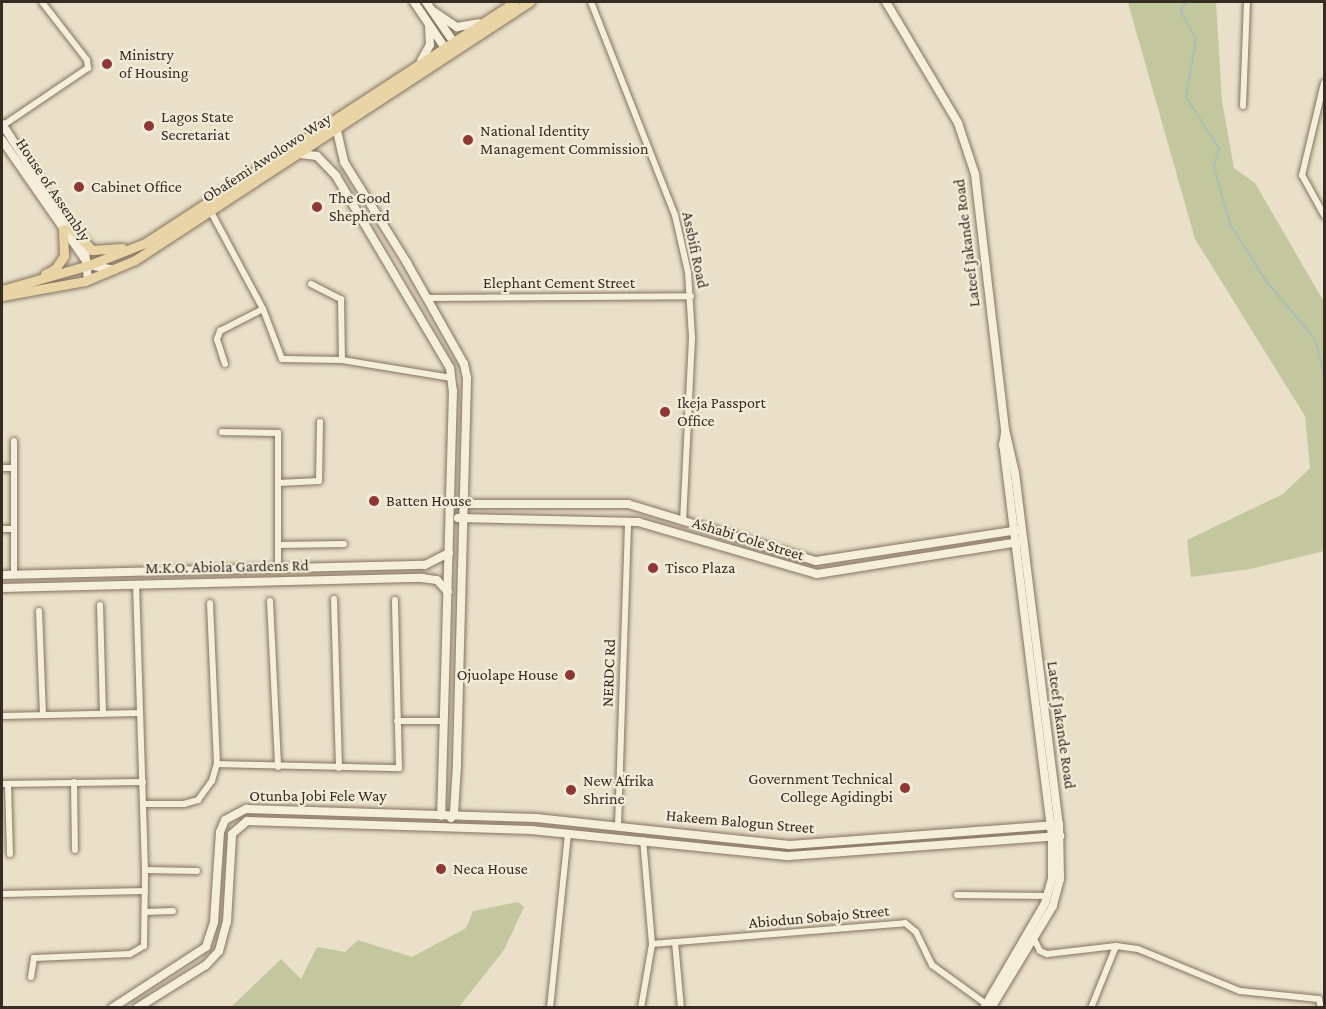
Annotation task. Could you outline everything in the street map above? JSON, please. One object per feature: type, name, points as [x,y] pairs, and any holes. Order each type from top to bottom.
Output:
[{"type":"main road","name":"Obafemi Awolowo Way","points":[[2,290],[89,265],[145,243],[418,65],[452,49],[485,21],[514,2]]},
{"type":"main road","name":"Obafemi Awolowo Way","points":[[2,296],[88,279],[116,270],[337,131],[452,49],[530,2]]},
{"type":"main road","points":[[66,228],[84,244],[101,252],[145,243]]},
{"type":"main road","points":[[16,285],[61,263],[65,249],[66,228]]},
{"type":"street","points":[[2,125],[88,68],[84,57],[42,2]]},
{"type":"street","points":[[414,2],[452,49]]},
{"type":"street","points":[[426,2],[452,49]]},
{"type":"street","name":"Assbifi Road","points":[[591,2],[675,215],[691,296],[683,519]]},
{"type":"street","name":"Lateef Jakande Road","points":[[886,2],[958,123],[971,158],[980,200],[1005,430],[1055,826],[1059,888],[1034,939],[987,1006]]},
{"type":"street","points":[[1243,106],[1247,2]]},
{"type":"street","points":[[433,11],[457,27],[485,21]]},
{"type":"street","points":[[418,65],[431,40],[428,22]]},
{"type":"street","points":[[1324,83],[1302,175],[1324,215]]},
{"type":"street","name":"House of Assembly","points":[[2,125],[89,265]]},
{"type":"street","points":[[337,131],[340,151],[464,364],[467,378],[457,765],[454,813],[445,825]]},
{"type":"street","name":"House of Assembly","points":[[2,140],[66,228]]},
{"type":"street","points":[[300,154],[324,162],[347,193],[440,350],[452,378],[448,592],[440,813],[445,825]]},
{"type":"street","points":[[347,193],[358,185]]},
{"type":"street","points":[[211,212],[263,309],[282,359],[342,360],[452,378]]},
{"type":"street","points":[[88,279],[89,265],[116,270]]},
{"type":"street","points":[[311,284],[341,299],[342,360]]},
{"type":"street","name":"Elephant Cement Street","points":[[426,298],[691,296]]},
{"type":"street","points":[[225,364],[217,339],[220,331],[263,309]]},
{"type":"street","points":[[278,483],[319,482],[320,422]]},
{"type":"street","points":[[222,432],[278,433],[278,570]]},
{"type":"street","points":[[14,441],[14,575]]},
{"type":"street","points":[[2,468],[14,468]]},
{"type":"street","name":"Ashabi Cole Street","points":[[450,504],[628,504],[816,561],[1018,530]]},
{"type":"street","points":[[508,504],[508,518]]},
{"type":"street","name":"Ashabi Cole Street","points":[[449,518],[628,521],[817,574],[1020,542]]},
{"type":"street","name":"NERDC Rd","points":[[618,826],[628,521]]},
{"type":"street","points":[[2,529],[14,529]]},
{"type":"street","points":[[975,537],[976,550]]},
{"type":"street","points":[[278,545],[344,544]]},
{"type":"street","name":"M.K.O. Abiola Gardens Rd","points":[[2,575],[425,565],[449,553]]},
{"type":"street","points":[[198,571],[198,583]]},
{"type":"street","name":"M.K.O. Abiola Gardens Rd","points":[[2,588],[422,578],[437,580],[448,592]]},
{"type":"street","points":[[31,977],[34,958],[139,951],[145,941],[144,804],[136,584]]},
{"type":"street","points":[[334,599],[339,768]]},
{"type":"street","points":[[217,764],[399,768],[395,600]]},
{"type":"street","points":[[270,601],[278,767]]},
{"type":"street","points":[[144,804],[198,800],[206,791],[217,764],[210,603]]},
{"type":"street","points":[[100,604],[104,714]]},
{"type":"street","points":[[39,611],[43,715]]},
{"type":"street","points":[[2,716],[140,713]]},
{"type":"street","points":[[397,721],[443,721]]},
{"type":"street","points":[[441,765],[457,765]]},
{"type":"street","points":[[74,782],[75,850]]},
{"type":"street","points":[[10,854],[5,784],[143,782]]},
{"type":"street","name":"Otunba Jobi Fele Way","points":[[112,1008],[206,947],[212,937],[220,832],[233,814],[258,809],[454,813]]},
{"type":"street","name":"Hakeem Balogun Street","points":[[454,813],[618,826],[808,845],[1055,826]]},
{"type":"street","name":"Otunba Jobi Fele Way","points":[[137,1008],[206,965],[219,951],[224,939],[232,834],[247,821],[445,825]]},
{"type":"street","name":"Hakeem Balogun Street","points":[[445,825],[568,833],[789,856],[1056,836]]},
{"type":"street","points":[[550,1008],[568,833]]},
{"type":"street","points":[[946,834],[947,844]]},
{"type":"street","points":[[704,847],[706,836]]},
{"type":"street","name":"Lateef Jakande Road","points":[[987,1006],[1048,896],[1056,836]]},
{"type":"street","points":[[641,1008],[652,944],[643,840]]},
{"type":"street","points":[[145,870],[197,871]]},
{"type":"street","points":[[2,894],[145,891]]},
{"type":"street","points":[[957,895],[1048,896]]},
{"type":"street","points":[[215,896],[228,897]]},
{"type":"street","points":[[145,912],[173,911]]},
{"type":"street","name":"Abiodun Sobajo Street","points":[[652,944],[905,923],[916,932],[932,965],[987,1006]]},
{"type":"street","points":[[1034,939],[1040,951],[1047,954],[1116,946],[1138,949],[1240,991],[1319,999],[1321,1008]]},
{"type":"street","points":[[675,942],[681,1008]]},
{"type":"street","points":[[1091,1008],[1116,946]]},
{"type":"green space","points":[[1216,2],[1222,101],[1234,168],[1255,183],[1324,302],[1324,551],[1250,569],[1191,577],[1187,540],[1283,494],[1310,468],[1305,416],[1195,239],[1128,3]]},
{"type":"green space","points":[[518,902],[524,907],[504,950],[459,1007],[231,1007],[281,959],[301,979],[317,947],[345,952],[358,940],[412,957],[466,928],[473,911]]},
{"type":"waterway","points":[[1187,2],[1180,10],[1196,39],[1186,97],[1219,148],[1214,167],[1230,224],[1266,281],[1315,339],[1324,374]]},
{"type":"place","name":"Ministry of Housing","points":[[107,64]]},
{"type":"place","name":"Lagos State Secretariat","points":[[149,126]]},
{"type":"place","name":"National Identity Management Commission","points":[[468,140]]},
{"type":"place","name":"Cabinet Office","points":[[79,187]]},
{"type":"place","name":"The Good Shepherd","points":[[317,207]]},
{"type":"place","name":"Ikeja Passport Office","points":[[665,412]]},
{"type":"place","name":"Batten House","points":[[374,501]]},
{"type":"place","name":"Tisco Plaza","points":[[653,568]]},
{"type":"place","name":"Ojuolape House","points":[[570,675]]},
{"type":"place","name":"Government Technical College Agidingbi","points":[[905,788]]},
{"type":"place","name":"New Afrika Shrine","points":[[571,790]]},
{"type":"place","name":"Neca House","points":[[441,869]]}]
